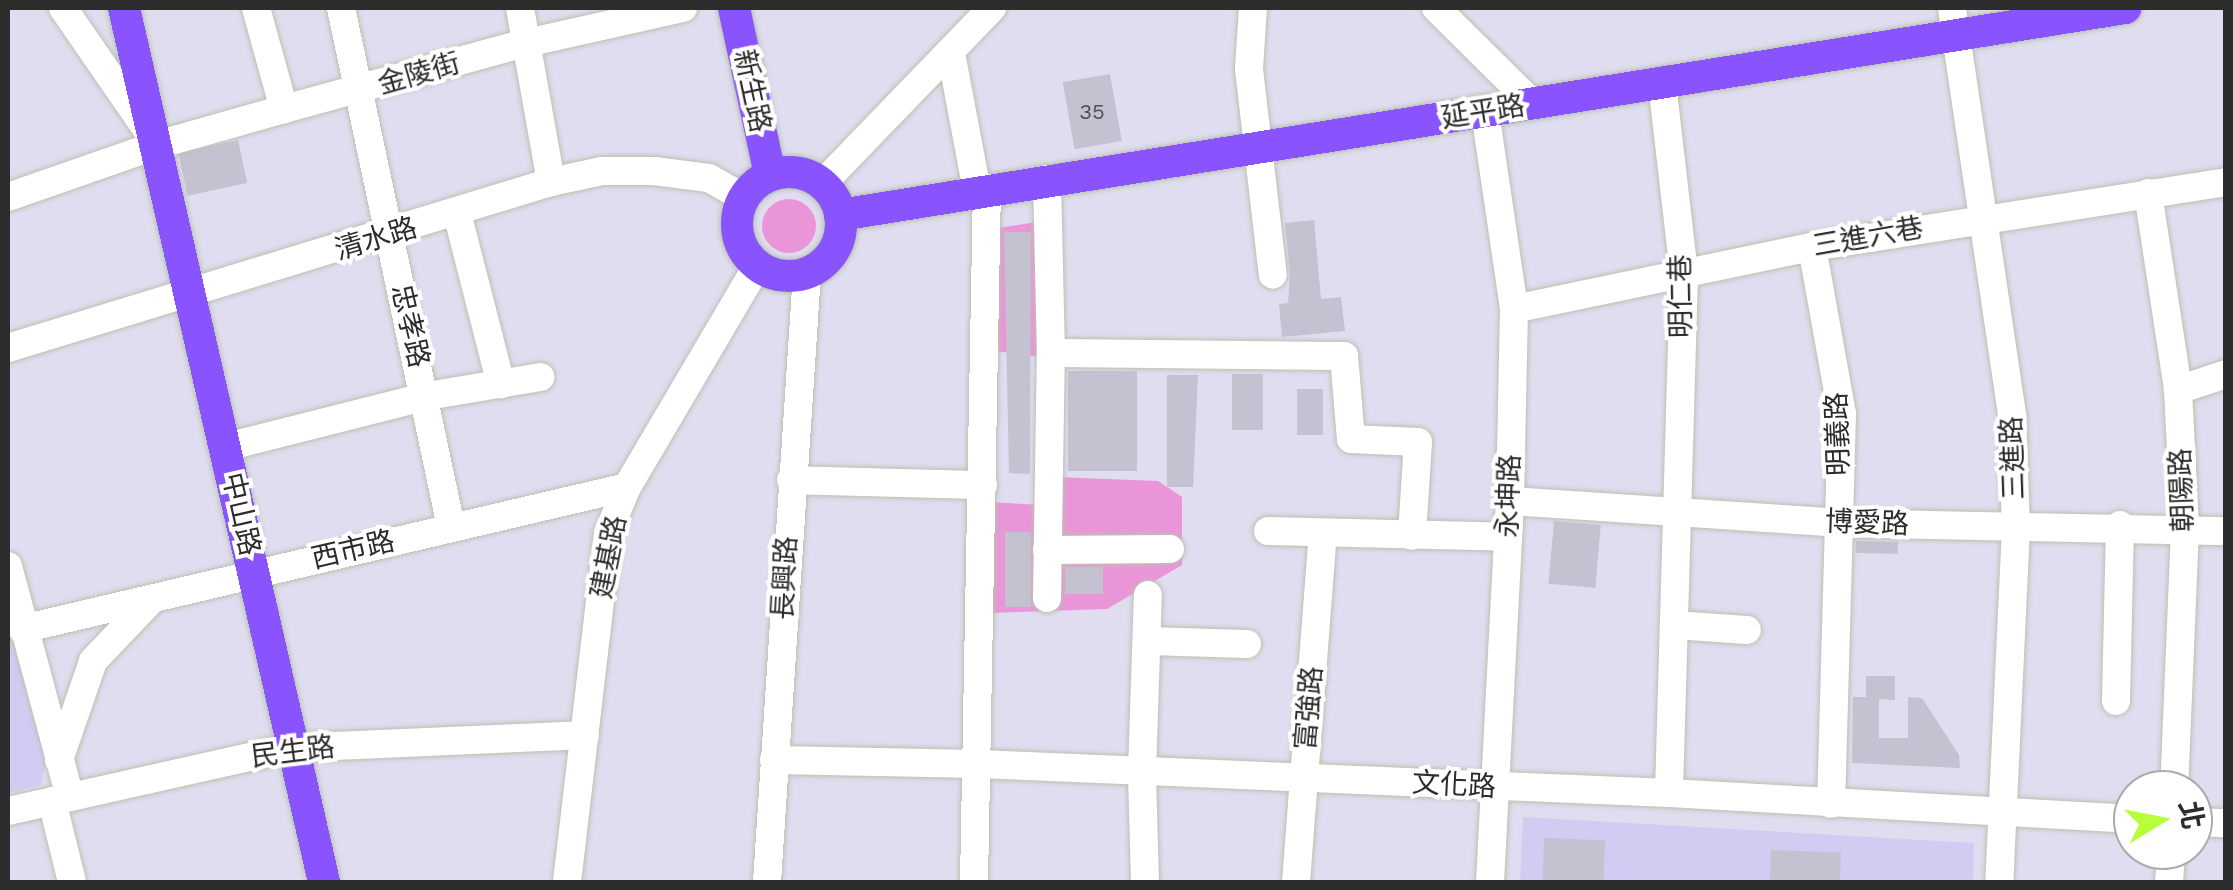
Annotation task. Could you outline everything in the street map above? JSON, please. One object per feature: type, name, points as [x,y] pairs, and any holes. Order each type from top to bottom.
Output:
[{"type":"main road","name":"中山路","points":[[124,8],[324,882]]},
{"type":"main road","name":"新生路","points":[[734,8],[770,176]]},
{"type":"main road","name":"延平路","points":[[840,214],[1662,83],[1954,22],[2125,8]]},
{"type":"main road","points":[[802,174],[822,184],[840,214],[838,242],[831,255],[806,274],[789,277],[757,266],[740,242],[737,227],[744,198],[770,176],[802,174]]},
{"type":"street","name":"中山路","points":[[63,8],[156,145]]},
{"type":"street","points":[[256,8],[284,109]]},
{"type":"street","name":"忠孝路","points":[[341,8],[451,528]]},
{"type":"street","points":[[520,8],[552,182]]},
{"type":"street","name":"金陵街","points":[[8,197],[156,145],[284,109],[526,43],[683,8]]},
{"type":"street","points":[[1253,8],[1248,68],[1273,275]]},
{"type":"street","points":[[1436,8],[1534,104]]},
{"type":"street","points":[[822,184],[951,53],[986,10]]},
{"type":"street","name":"三進路","points":[[1954,22],[2008,366],[2016,528],[2000,882]]},
{"type":"street","points":[[951,53],[982,189],[983,486],[974,882]]},
{"type":"street","name":"明仁巷","points":[[1662,83],[1684,274],[1669,793]]},
{"type":"street","name":"永坤路","points":[[1485,112],[1514,309],[1510,502],[1490,882]]},
{"type":"street","name":"清水路","points":[[8,348],[190,296],[552,182],[602,171],[654,170],[708,178],[744,198]]},
{"type":"street","points":[[1046,598],[1052,353],[1047,179]]},
{"type":"street","name":"三進六巷","points":[[1514,309],[1812,246],[2226,182]]},
{"type":"street","name":"朝陽路","points":[[2148,193],[2178,390],[2185,528],[2175,770]]},
{"type":"street","points":[[457,213],[501,384]]},
{"type":"street","name":"明義路","points":[[1812,246],[1842,414],[1831,804]]},
{"type":"street","name":"建基路","points":[[566,882],[608,533],[626,487],[757,266]]},
{"type":"street","name":"長興路","points":[[767,882],[806,274]]},
{"type":"street","points":[[1052,353],[1344,356],[1351,440],[1418,442],[1412,536]]},
{"type":"street","points":[[2178,390],[2226,374]]},
{"type":"street","points":[[226,447],[426,396],[540,377]]},
{"type":"street","points":[[790,480],[983,486]]},
{"type":"street","name":"西市路","points":[[22,628],[626,487]]},
{"type":"street","name":"博愛路","points":[[1510,502],[1840,523],[2226,531]]},
{"type":"street","points":[[2116,701],[2120,526]]},
{"type":"street","points":[[1268,531],[1508,537]]},
{"type":"street","name":"富強路","points":[[1296,882],[1323,534]]},
{"type":"street","points":[[1047,550],[1170,550]]},
{"type":"street","points":[[8,566],[60,760],[72,882]]},
{"type":"street","points":[[1145,882],[1142,772],[1148,595]]},
{"type":"street","points":[[60,760],[93,661],[152,598]]},
{"type":"street","points":[[1674,625],[1747,630]]},
{"type":"street","points":[[1147,641],[1247,644]]},
{"type":"street","name":"民生路","points":[[8,811],[291,748],[585,735]]},
{"type":"street","name":"文化路","points":[[774,760],[979,764],[1669,793],[2113,818]]},
{"type":"shaded area","points":[[789,199],[808,207],[816,226],[808,245],[789,253],[770,245],[762,226],[770,207]]},
{"type":"shaded area","points":[[1057,219],[1056,477],[1158,481],[1182,497],[1182,565],[1107,609],[990,613],[992,502],[1039,505],[1042,357],[995,351],[998,228]]},
{"type":"shaded area","points":[[8,624],[46,760],[41,785],[8,793]]},
{"type":"shaded area","points":[[1523,817],[1974,843],[1973,882],[1520,882]]},
{"type":"building","points":[[1110,74],[1122,141],[1075,149],[1063,82]]},
{"type":"building","points":[[238,140],[247,183],[187,196],[178,153]]},
{"type":"building","points":[[1314,220],[1321,299],[1341,297],[1345,331],[1282,337],[1279,304],[1288,303],[1290,274],[1285,223]]},
{"type":"building","points":[[1004,232],[1031,232],[1030,474],[1009,473]]},
{"type":"building","points":[[1068,371],[1137,371],[1137,471],[1068,471]]},
{"type":"building","points":[[1232,374],[1263,374],[1263,430],[1232,430]]},
{"type":"building","points":[[1167,375],[1198,375],[1193,487],[1167,487]]},
{"type":"building","points":[[1297,389],[1323,389],[1323,435],[1297,435]]},
{"type":"building","points":[[1554,521],[1601,525],[1595,588],[1549,584]]},
{"type":"building","points":[[1005,532],[1031,532],[1031,607],[1005,607]]},
{"type":"building","points":[[1856,541],[1898,542],[1898,554],[1856,553]]},
{"type":"building","points":[[1065,567],[1103,567],[1103,594],[1065,594]]},
{"type":"building","points":[[1866,676],[1895,676],[1895,700],[1879,699],[1879,738],[1908,738],[1908,697],[1922,698],[1959,755],[1960,768],[1852,763],[1853,697],[1866,697]]},
{"type":"building","points":[[1544,838],[1605,840],[1604,882],[1542,882]]},
{"type":"building","points":[[1771,850],[1841,852],[1840,882],[1770,882]]}]
